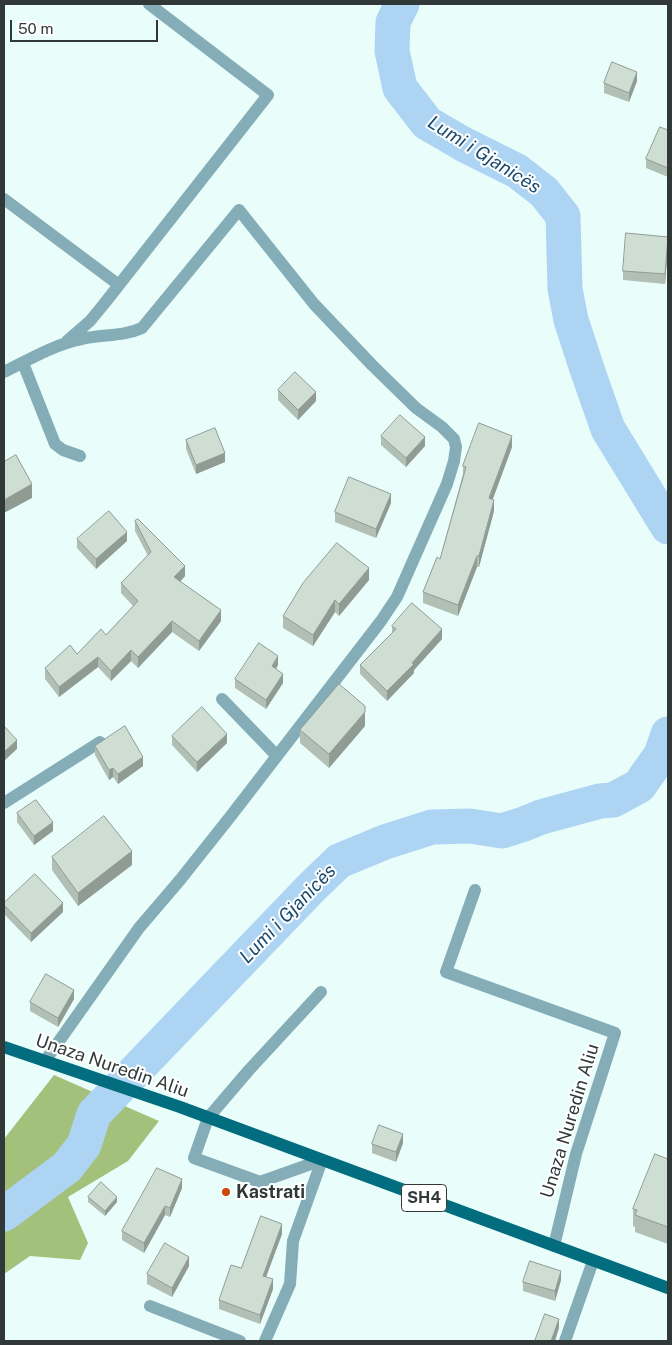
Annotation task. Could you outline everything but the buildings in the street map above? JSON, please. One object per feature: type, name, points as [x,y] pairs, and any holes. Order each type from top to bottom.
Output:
[{"type":"main road","name":"Unaza Nuredin Aliu","points":[[4,1047],[180,1107],[668,1288]]},
{"type":"street","points":[[66,343],[90,321],[119,286],[268,95],[149,4]]},
{"type":"street","points":[[4,199],[119,286]]},
{"type":"street","points":[[4,372],[66,343],[84,338],[119,336],[142,328],[239,210],[314,304],[416,408],[442,427],[454,439],[456,447],[447,484],[396,597],[381,621],[180,880],[139,928],[45,1061]]},
{"type":"street","points":[[23,362],[55,444],[63,450],[80,456]]},
{"type":"street","points":[[222,699],[277,756]]},
{"type":"street","points":[[4,803],[100,742]]},
{"type":"street","name":"Unaza Nuredin Aliu","points":[[475,890],[446,972],[615,1033],[576,1154],[554,1246]]},
{"type":"street","points":[[321,992],[249,1070],[208,1118],[194,1158],[260,1182],[322,1160]]},
{"type":"street","points":[[265,1341],[290,1284],[293,1241],[322,1160]]},
{"type":"street","points":[[565,1341],[593,1261]]},
{"type":"street","points":[[150,1306],[240,1341]]},
{"type":"green space","points":[[54,1075],[159,1121],[128,1161],[68,1197],[88,1243],[80,1260],[30,1256],[4,1274],[4,1139]]},
{"type":"waterway","name":"Lumi i Gjanicës","points":[[402,4],[393,22],[392,51],[400,88],[427,123],[463,144],[517,171],[544,192],[563,216],[565,289],[571,320],[587,369],[608,429],[668,527]]},
{"type":"waterway","name":"Lumi i Gjanicës","points":[[4,1214],[67,1167],[84,1145],[94,1114],[339,861],[385,842],[432,827],[470,826],[502,831],[541,817],[600,801],[613,800],[639,786],[661,755],[668,734]]},
{"type":"place","name":"Kastrati","points":[[226,1192]]}]
